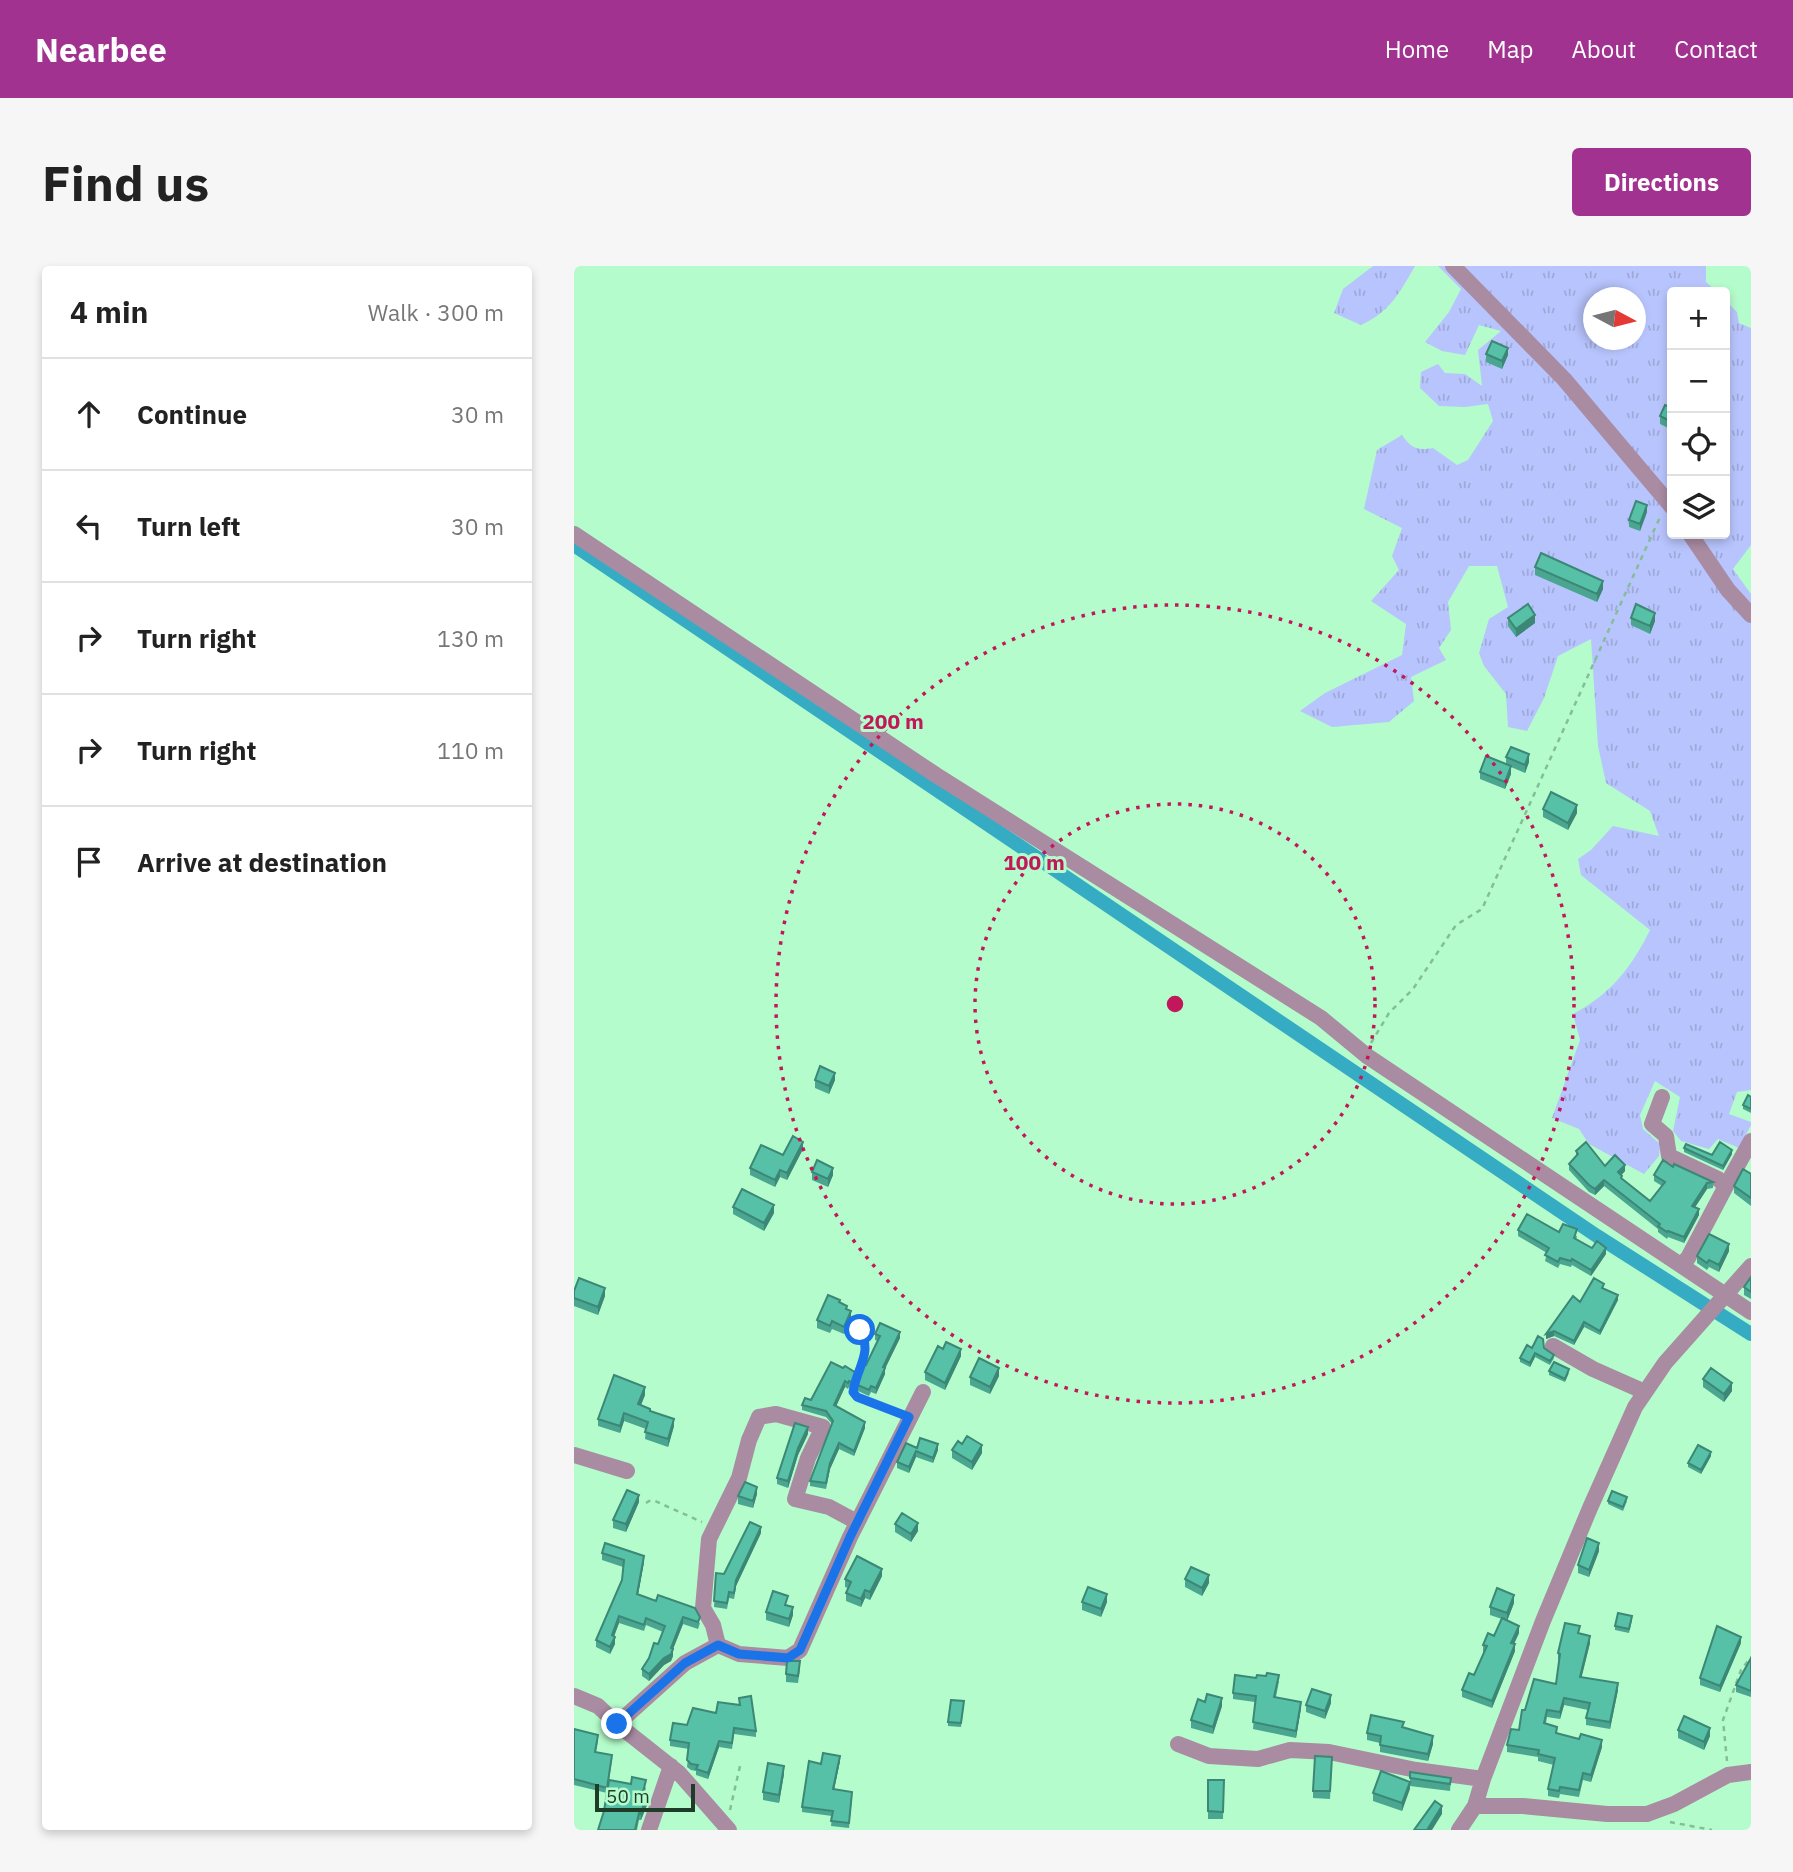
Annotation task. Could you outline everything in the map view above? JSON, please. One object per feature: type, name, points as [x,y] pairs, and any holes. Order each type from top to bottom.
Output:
[{"type":"street","points":[[1453,266],[1564,380],[1667,500]]},
{"type":"street","points":[[574,534],[936,775],[1321,1017],[1367,1056],[1681,1265],[1722,1300],[1751,1312]]},
{"type":"street","points":[[1693,539],[1728,590],[1751,615]]},
{"type":"street","points":[[1662,1097],[1652,1124],[1666,1136],[1669,1156],[1718,1179],[1726,1186]]},
{"type":"street","points":[[1681,1265],[1688,1258],[1751,1141]]},
{"type":"street","points":[[1459,1830],[1475,1806],[1483,1779],[1590,1508],[1635,1408],[1665,1363],[1751,1266]]},
{"type":"street","points":[[1553,1346],[1593,1369],[1645,1392]]},
{"type":"street","points":[[718,1645],[739,1654],[788,1658],[800,1650],[857,1522],[923,1392]]},
{"type":"street","points":[[718,1645],[713,1625],[703,1608],[709,1539],[739,1478],[749,1440],[759,1417],[776,1414],[823,1427],[808,1458],[795,1499],[829,1507],[857,1522]]},
{"type":"street","points":[[574,1455],[627,1471]]},
{"type":"street","points":[[617,1724],[685,1663],[718,1645]]},
{"type":"street","points":[[574,1696],[598,1706],[671,1766],[727,1828]]},
{"type":"street","points":[[1178,1744],[1209,1756],[1258,1759],[1290,1750],[1329,1752],[1416,1770],[1483,1779]]},
{"type":"street","points":[[649,1830],[671,1766]]},
{"type":"street","points":[[1475,1806],[1523,1806],[1607,1814],[1647,1814],[1674,1804],[1728,1775],[1751,1772]]},
{"type":"path","points":[[1367,1056],[1371,1040],[1389,1013],[1413,989],[1456,925],[1482,909],[1667,510]]},
{"type":"path","points":[[855,1378],[867,1343],[857,1325]]},
{"type":"path","points":[[854,1385],[853,1392],[857,1397],[909,1417]]},
{"type":"path","points":[[646,1503],[655,1501],[714,1528]]},
{"type":"path","points":[[1728,1775],[1723,1720],[1741,1670],[1751,1657]]},
{"type":"path","points":[[727,1828],[740,1766]]},
{"type":"path","points":[[1670,1821],[1712,1830]]},
{"type":"green space","points":[[1373,266],[1415,266],[1393,300],[1371,320],[1361,325],[1334,313],[1343,289]]},
{"type":"green space","points":[[1438,266],[1706,266],[1706,282],[1712,287],[1667,287],[1667,419],[1660,424],[1667,428],[1667,539],[1730,539],[1730,305],[1737,312],[1739,323],[1751,328],[1751,545],[1733,569],[1751,594],[1751,1090],[1737,1092],[1729,1114],[1751,1122],[1751,1125],[1739,1148],[1718,1139],[1709,1149],[1681,1141],[1673,1131],[1680,1097],[1655,1081],[1640,1115],[1643,1129],[1660,1144],[1659,1156],[1644,1174],[1589,1144],[1579,1129],[1552,1118],[1580,1040],[1573,1014],[1598,998],[1619,979],[1650,930],[1581,875],[1578,859],[1591,850],[1613,826],[1659,836],[1650,811],[1606,783],[1598,746],[1591,639],[1558,656],[1544,698],[1527,731],[1508,727],[1506,694],[1484,666],[1479,653],[1489,619],[1508,607],[1497,566],[1469,566],[1448,602],[1451,630],[1439,648],[1446,660],[1411,677],[1414,701],[1389,722],[1332,727],[1300,711],[1325,693],[1402,655],[1406,624],[1371,601],[1399,570],[1392,556],[1402,528],[1364,509],[1377,450],[1402,435],[1415,448],[1433,448],[1457,465],[1468,460],[1493,421],[1488,404],[1439,406],[1420,388],[1421,372],[1438,364],[1445,373],[1465,374],[1482,386],[1478,350],[1501,331],[1479,325],[1465,355],[1442,351],[1425,342],[1449,312],[1461,289]]},
{"type":"building","points":[[1492,341],[1508,348],[1502,361],[1486,354]]},
{"type":"building","points":[[1665,405],[1667,406],[1667,420],[1660,416]]},
{"type":"building","points":[[1636,501],[1647,505],[1640,524],[1629,520]]},
{"type":"building","points":[[1541,553],[1603,581],[1597,594],[1535,567]]},
{"type":"building","points":[[1528,604],[1535,615],[1516,629],[1508,618]]},
{"type":"building","points":[[1636,604],[1655,613],[1650,626],[1631,618]]},
{"type":"building","points":[[1511,747],[1529,754],[1525,765],[1506,757]]},
{"type":"building","points":[[1486,756],[1511,766],[1505,782],[1480,772]]},
{"type":"building","points":[[1551,792],[1577,805],[1568,823],[1543,809]]},
{"type":"building","points":[[820,1066],[835,1073],[829,1086],[815,1080]]},
{"type":"building","points":[[1748,1095],[1751,1097],[1751,1109],[1743,1105]]},
{"type":"building","points":[[793,1136],[803,1142],[787,1173],[780,1170],[775,1180],[750,1168],[761,1145],[783,1155]]},
{"type":"building","points":[[1586,1142],[1605,1166],[1615,1155],[1625,1165],[1618,1172],[1621,1178],[1650,1201],[1665,1182],[1654,1175],[1663,1160],[1673,1167],[1674,1164],[1713,1182],[1707,1183],[1692,1206],[1699,1209],[1684,1237],[1658,1226],[1660,1224],[1604,1180],[1595,1189],[1589,1185],[1569,1164],[1578,1154],[1576,1151]]},
{"type":"building","points":[[1720,1142],[1732,1150],[1723,1166],[1684,1148],[1686,1144],[1712,1155]]},
{"type":"building","points":[[817,1160],[833,1168],[828,1179],[812,1172]]},
{"type":"building","points":[[1743,1169],[1751,1174],[1751,1198],[1734,1186]]},
{"type":"building","points":[[742,1189],[774,1205],[764,1223],[733,1207]]},
{"type":"building","points":[[1527,1214],[1559,1232],[1563,1224],[1577,1229],[1574,1238],[1592,1248],[1597,1241],[1606,1248],[1591,1270],[1572,1259],[1560,1258],[1558,1262],[1545,1255],[1549,1248],[1518,1230]]},
{"type":"building","points":[[1709,1234],[1729,1244],[1719,1265],[1709,1260],[1707,1263],[1697,1256]]},
{"type":"building","points":[[1751,1277],[1751,1292],[1744,1287]]},
{"type":"building","points":[[579,1278],[605,1288],[598,1307],[574,1298]]},
{"type":"building","points":[[1594,1278],[1604,1284],[1602,1288],[1618,1295],[1600,1331],[1584,1322],[1574,1341],[1554,1331],[1546,1334],[1573,1296],[1580,1302]]},
{"type":"building","points":[[828,1295],[840,1300],[839,1302],[847,1306],[846,1309],[851,1311],[844,1327],[832,1321],[830,1326],[817,1320]]},
{"type":"building","points":[[880,1323],[900,1332],[876,1388],[871,1386],[869,1390],[845,1381],[834,1405],[865,1422],[854,1451],[839,1443],[830,1463],[826,1483],[810,1481],[833,1421],[826,1411],[802,1405],[805,1398],[811,1400],[831,1362],[858,1374],[863,1364],[866,1365],[880,1336],[875,1334]]},
{"type":"building","points":[[1538,1336],[1543,1339],[1544,1348],[1554,1355],[1550,1361],[1535,1353],[1530,1363],[1520,1358],[1527,1345],[1532,1348]]},
{"type":"building","points":[[946,1342],[961,1349],[945,1383],[925,1372],[938,1346],[943,1349]]},
{"type":"building","points":[[979,1358],[999,1368],[990,1387],[970,1377]]},
{"type":"building","points":[[1554,1362],[1569,1369],[1565,1379],[1549,1371]]},
{"type":"building","points":[[1711,1368],[1732,1383],[1724,1394],[1703,1379]]},
{"type":"building","points":[[614,1375],[645,1387],[638,1404],[674,1419],[668,1439],[645,1432],[648,1422],[624,1413],[620,1426],[598,1419]]},
{"type":"building","points":[[795,1423],[808,1427],[788,1481],[777,1478]]},
{"type":"building","points":[[967,1436],[982,1445],[972,1462],[952,1450],[958,1441],[962,1444]]},
{"type":"building","points":[[920,1438],[938,1444],[933,1458],[916,1451],[909,1467],[897,1462],[906,1443],[917,1448]]},
{"type":"building","points":[[1698,1445],[1711,1452],[1701,1470],[1688,1463]]},
{"type":"building","points":[[745,1482],[757,1487],[753,1501],[738,1496]]},
{"type":"building","points":[[627,1490],[639,1495],[626,1524],[613,1520]]},
{"type":"building","points":[[1612,1491],[1627,1497],[1623,1507],[1608,1501]]},
{"type":"building","points":[[902,1513],[918,1523],[911,1534],[895,1524]]},
{"type":"building","points":[[750,1522],[761,1527],[736,1580],[734,1593],[729,1592],[727,1603],[714,1601],[716,1573],[724,1574]]},
{"type":"building","points":[[1587,1538],[1599,1543],[1589,1570],[1578,1565]]},
{"type":"building","points":[[605,1543],[644,1556],[637,1594],[656,1601],[658,1595],[695,1608],[700,1617],[698,1622],[683,1617],[671,1654],[649,1674],[642,1669],[654,1643],[658,1644],[665,1626],[646,1618],[644,1625],[619,1616],[610,1647],[596,1640],[622,1580],[624,1560],[602,1553]]},
{"type":"building","points":[[857,1556],[882,1569],[870,1592],[865,1590],[861,1599],[846,1593],[851,1582],[845,1579]]},
{"type":"building","points":[[1191,1567],[1209,1575],[1202,1588],[1185,1579]]},
{"type":"building","points":[[1088,1587],[1107,1594],[1101,1609],[1082,1602]]},
{"type":"building","points":[[1497,1588],[1514,1595],[1507,1613],[1490,1607]]},
{"type":"building","points":[[773,1591],[788,1596],[785,1605],[793,1607],[789,1619],[766,1612]]},
{"type":"building","points":[[1618,1613],[1632,1616],[1629,1629],[1615,1626]]},
{"type":"building","points":[[1502,1618],[1519,1626],[1511,1643],[1515,1644],[1492,1701],[1462,1690],[1469,1673],[1474,1675],[1487,1646],[1483,1645],[1488,1633],[1494,1636]]},
{"type":"building","points":[[1565,1623],[1580,1626],[1578,1633],[1590,1636],[1580,1677],[1618,1683],[1610,1722],[1586,1718],[1590,1703],[1564,1698],[1560,1712],[1547,1710],[1544,1723],[1557,1727],[1556,1733],[1579,1739],[1581,1734],[1602,1740],[1591,1775],[1583,1773],[1579,1790],[1560,1787],[1559,1791],[1548,1789],[1555,1758],[1538,1754],[1539,1750],[1507,1745],[1511,1729],[1519,1730],[1522,1710],[1525,1710],[1534,1679],[1556,1684],[1558,1653]]},
{"type":"building","points":[[1717,1626],[1741,1637],[1720,1686],[1700,1678]]},
{"type":"building","points":[[1751,1658],[1751,1691],[1736,1685]]},
{"type":"building","points":[[787,1661],[800,1661],[798,1676],[786,1674]]},
{"type":"building","points":[[1267,1673],[1279,1675],[1274,1697],[1301,1702],[1296,1731],[1253,1722],[1256,1696],[1233,1693],[1235,1675],[1256,1678],[1257,1675],[1266,1676]]},
{"type":"building","points":[[1312,1689],[1331,1695],[1325,1711],[1306,1705]]},
{"type":"building","points":[[1207,1694],[1222,1698],[1213,1727],[1191,1720],[1198,1699],[1205,1702]]},
{"type":"building","points":[[751,1696],[756,1731],[734,1728],[732,1743],[719,1741],[708,1773],[696,1769],[698,1765],[687,1760],[689,1743],[670,1740],[673,1723],[687,1725],[693,1708],[716,1713],[718,1702],[740,1705],[739,1698]]},
{"type":"building","points":[[951,1700],[964,1701],[961,1723],[948,1722]]},
{"type":"building","points":[[1371,1715],[1404,1722],[1402,1727],[1433,1736],[1428,1754],[1380,1745],[1381,1736],[1367,1733]]},
{"type":"building","points":[[1684,1716],[1710,1728],[1704,1742],[1678,1730]]},
{"type":"building","points":[[574,1729],[598,1735],[595,1752],[612,1755],[607,1788],[574,1779]]},
{"type":"building","points":[[823,1753],[840,1756],[833,1789],[852,1792],[849,1823],[831,1821],[833,1811],[802,1807],[809,1761],[821,1764]]},
{"type":"building","points":[[1315,1756],[1332,1757],[1330,1791],[1313,1791]]},
{"type":"building","points":[[768,1763],[784,1766],[779,1795],[763,1792]]},
{"type":"building","points":[[1381,1771],[1410,1782],[1402,1803],[1373,1793]]},
{"type":"building","points":[[1410,1772],[1451,1778],[1450,1784],[1410,1778]]},
{"type":"building","points":[[632,1777],[646,1780],[643,1792],[647,1793],[635,1830],[598,1830],[609,1780],[631,1784]]},
{"type":"building","points":[[1208,1780],[1224,1780],[1223,1812],[1208,1811]]},
{"type":"building","points":[[1435,1801],[1442,1806],[1427,1830],[1414,1830]]},
{"type":"waterway","points":[[574,545],[1597,1236],[1751,1334]]},
{"type":"route","points":[[617,1724],[685,1663],[718,1645],[739,1654],[788,1658],[800,1650],[850,1537],[909,1417],[857,1397],[853,1392],[867,1343],[860,1330]]}]
